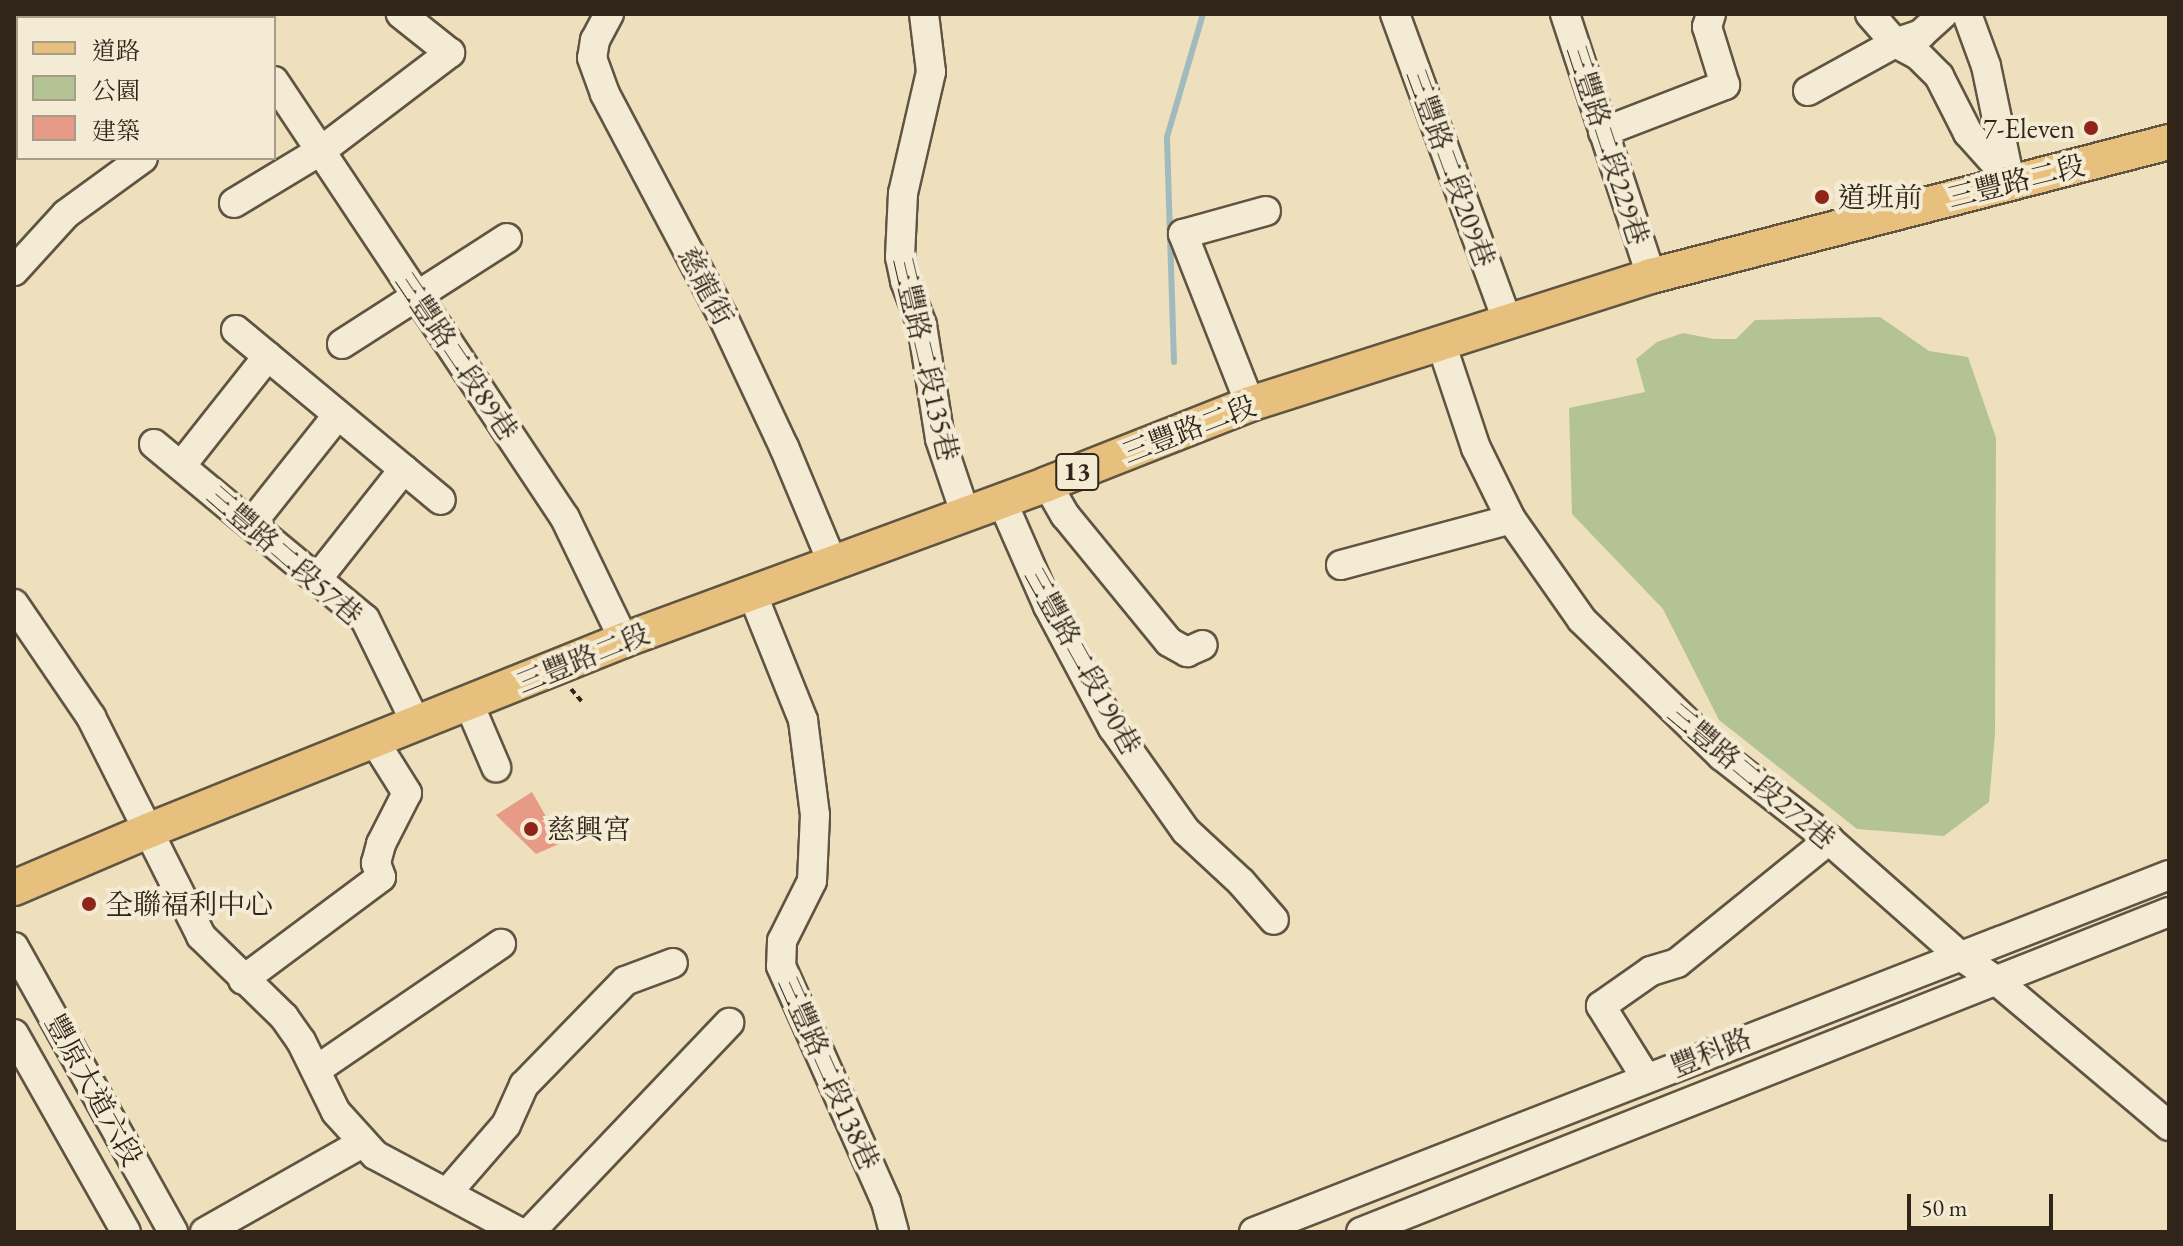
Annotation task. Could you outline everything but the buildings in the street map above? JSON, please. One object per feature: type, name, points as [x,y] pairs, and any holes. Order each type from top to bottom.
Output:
[{"type":"main road","name":"三豐路二段","points":[[14,888],[150,830],[624,640],[1002,501],[1250,404],[1651,276],[2169,142]]},
{"type":"street","points":[[234,203],[322,150],[450,53],[401,14]]},
{"type":"street","name":"慈龍街","points":[[609,14],[595,40],[592,58],[605,94],[723,317],[784,447],[832,562]]},
{"type":"street","name":"三豐路二段135巷","points":[[924,14],[931,72],[903,193],[900,257],[905,281],[922,325],[940,439],[965,513]]},
{"type":"street","name":"三豐路二段209巷","points":[[1395,14],[1508,322]]},
{"type":"street","points":[[1603,132],[1725,85],[1707,27],[1711,14]]},
{"type":"street","points":[[1870,14],[1895,43],[1918,55],[1939,76],[1968,133],[2011,181]]},
{"type":"street","points":[[1808,91],[1895,43],[1921,34],[1943,14]]},
{"type":"street","points":[[1967,14],[1986,66],[2011,181]]},
{"type":"street","name":"三豐路二段229巷","points":[[1576,18],[1603,132],[1651,276]]},
{"type":"street","name":"三豐路二段89巷","points":[[276,84],[565,518],[624,640]]},
{"type":"street","points":[[14,271],[66,214],[140,160]]},
{"type":"street","points":[[1250,404],[1183,234],[1266,211]]},
{"type":"street","points":[[342,344],[507,238]]},
{"type":"street","points":[[236,330],[441,500]]},
{"type":"street","name":"三豐路二段272巷","points":[[1441,343],[1476,448],[1511,519],[1582,620],[1637,677],[1722,756],[1829,840],[1959,955],[1997,981],[2169,1126]]},
{"type":"street","points":[[181,466],[268,356]]},
{"type":"street","points":[[251,524],[337,416]]},
{"type":"street","name":"三豐路二段57巷","points":[[154,444],[365,619],[417,725]]},
{"type":"street","points":[[317,579],[404,469]]},
{"type":"street","points":[[1047,484],[1065,515],[1169,642],[1187,652],[1203,645]]},
{"type":"street","name":"三豐路二段190巷","points":[[1002,501],[1048,606],[1113,728],[1186,831],[1241,882],[1274,920]]},
{"type":"street","points":[[1341,565],[1511,519]]},
{"type":"street","name":"三豐路二段138巷","points":[[752,593],[803,720],[815,815],[812,881],[782,941],[781,966],[886,1202],[894,1232]]},
{"type":"street","points":[[14,604],[91,717],[201,936],[284,1017],[316,1070],[336,1112],[375,1155],[519,1232]]},
{"type":"street","points":[[469,704],[496,767]]},
{"type":"street","points":[[243,980],[381,877],[376,863],[381,844],[407,793],[375,742]]},
{"type":"street","points":[[1646,1078],[1601,1006],[1651,971],[1677,963],[1829,840]]},
{"type":"street","name":"豐科路","points":[[1254,1232],[2169,875]]},
{"type":"street","name":"豐科路","points":[[1361,1232],[2169,912]]},
{"type":"street","points":[[316,1070],[501,944]]},
{"type":"street","name":"豐原大道六段","points":[[14,947],[173,1232]]},
{"type":"street","points":[[447,1193],[506,1125],[524,1085],[625,981],[673,963]]},
{"type":"street","points":[[530,1232],[729,1023]]},
{"type":"street","name":"豐原大道六段","points":[[14,1034],[126,1232]]},
{"type":"street","points":[[205,1232],[362,1143]]},
{"type":"green space","points":[[1880,317],[1929,351],[1968,357],[1996,438],[1995,734],[1989,802],[1944,836],[1857,829],[1719,720],[1663,609],[1572,514],[1569,408],[1645,392],[1636,359],[1657,342],[1683,333],[1714,339],[1736,339],[1755,320]]},
{"type":"waterway","points":[[1174,362],[1167,137],[1203,14]]},
{"type":"place","name":"7-Eleven","points":[[2091,128]]},
{"type":"place","name":"道班前","points":[[1822,197]]},
{"type":"place","name":"慈興宮","points":[[531,829]]},
{"type":"place","name":"全聯福利中心","points":[[89,904]]}]
